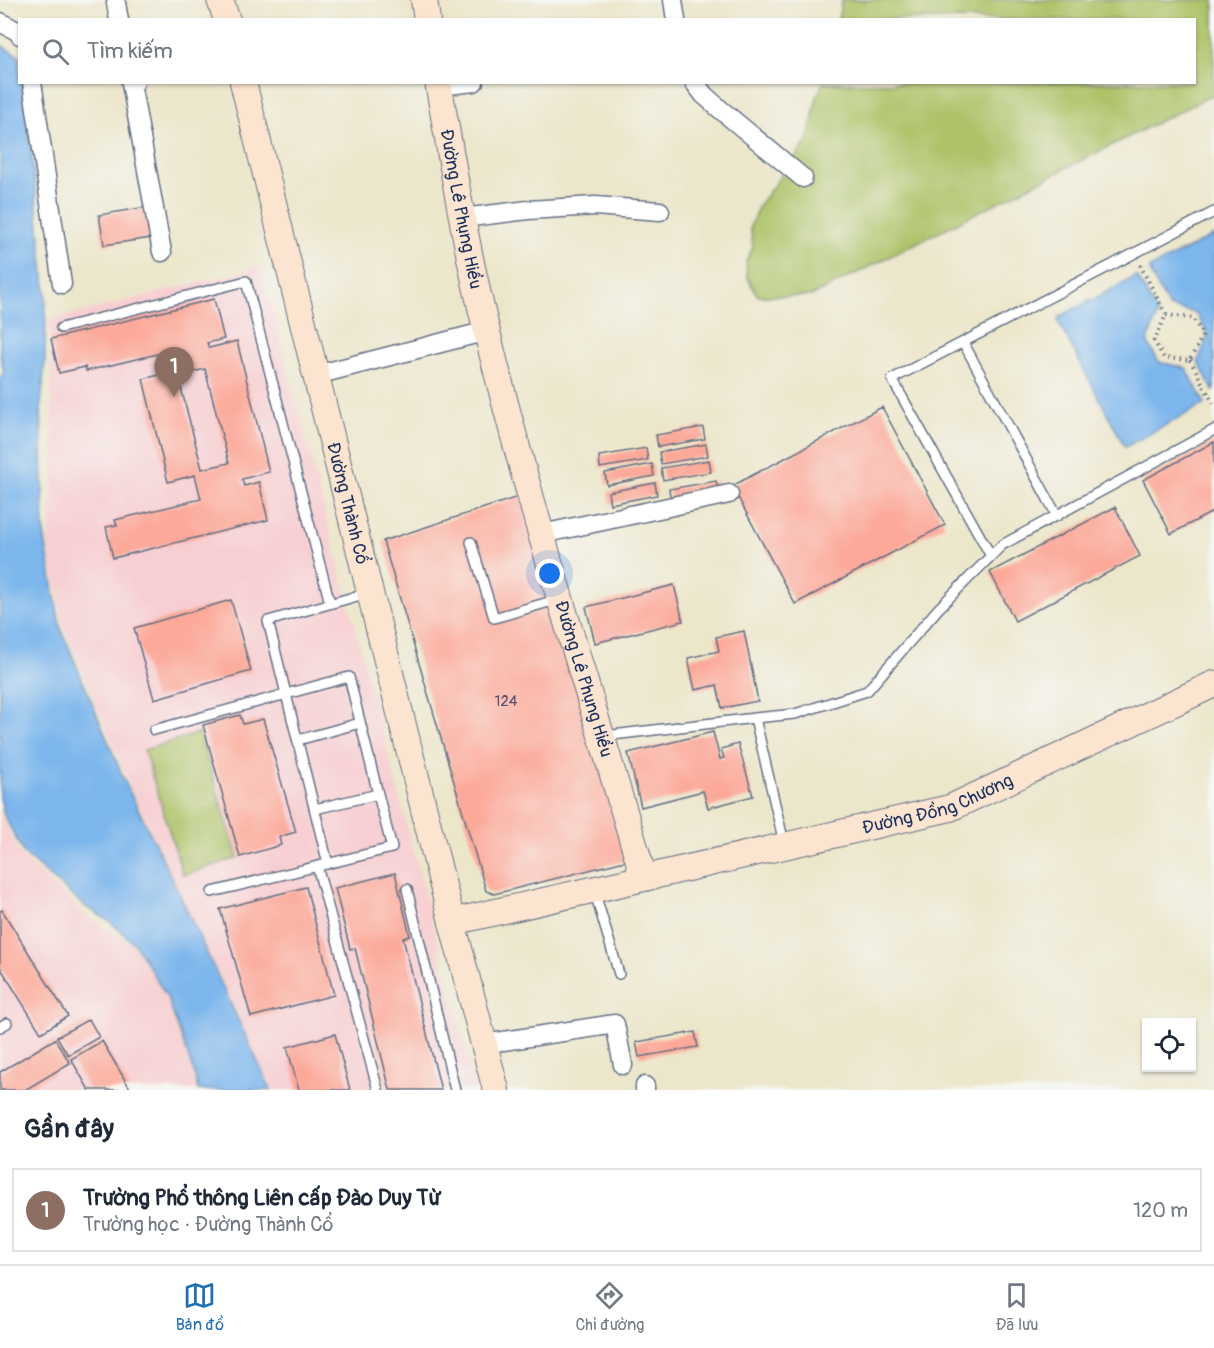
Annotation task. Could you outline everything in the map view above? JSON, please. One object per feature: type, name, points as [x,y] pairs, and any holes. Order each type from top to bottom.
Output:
[{"type":"street","points":[[220,0],[226,18]]},
{"type":"street","points":[[424,0],[427,18]]},
{"type":"street","points":[[673,0],[676,18]]},
{"type":"street","points":[[0,22],[18,32]]},
{"type":"street","points":[[32,84],[62,284]]},
{"type":"street","points":[[132,84],[162,252]]},
{"type":"street","name":"Đường Thành Cổ","points":[[243,84],[452,922]]},
{"type":"street","name":"Đường Lê Phụng Hiểu","points":[[438,84],[462,218],[487,331],[542,534],[644,878]]},
{"type":"street","points":[[696,84],[721,110],[804,178]]},
{"type":"street","points":[[462,218],[528,210],[596,206],[660,211]]},
{"type":"street","points":[[316,375],[487,331]]},
{"type":"street","points":[[542,534],[729,494]]},
{"type":"street","name":"Đường Đồng Chương","points":[[644,878],[950,808],[1214,684]]},
{"type":"street","points":[[496,1090],[452,922],[644,878]]},
{"type":"street","points":[[484,1044],[615,1024],[623,1065]]},
{"type":"lane","points":[[991,556],[892,379],[1214,212]]},
{"type":"lane","points":[[61,328],[246,281],[330,603]]},
{"type":"lane","points":[[963,342],[1057,516]]},
{"type":"lane","points":[[602,737],[795,714],[867,691],[938,609],[1002,545],[1214,430]]},
{"type":"lane","points":[[471,542],[494,618],[561,598]]},
{"type":"lane","points":[[328,864],[268,621],[370,592]]},
{"type":"lane","points":[[154,730],[349,677],[392,848],[212,892]]},
{"type":"lane","points":[[755,718],[784,846]]},
{"type":"lane","points":[[298,740],[360,723]]},
{"type":"lane","points":[[315,808],[378,794]]},
{"type":"lane","points":[[317,866],[378,1090]]},
{"type":"lane","points":[[408,889],[455,1090]]},
{"type":"lane","points":[[594,889],[619,974]]},
{"type":"path","points":[[1133,253],[1166,315]]},
{"type":"path","points":[[1166,315],[1154,341],[1164,358],[1190,360]]},
{"type":"path","points":[[1166,315],[1193,318],[1203,335],[1190,360]]},
{"type":"path","points":[[1190,360],[1214,405]]},
{"type":"shaded area","points":[[261,267],[476,1090],[272,1090],[138,804],[63,626],[48,544],[54,475],[49,320]]},
{"type":"shaded area","points":[[0,807],[21,856],[85,914],[135,947],[165,996],[192,1072],[196,1090],[0,1090]]},
{"type":"green space","points":[[842,0],[1214,0],[1214,94],[811,296],[758,296],[747,277],[746,261],[753,247],[750,227],[759,205],[808,140],[817,96],[823,84],[1196,84],[1196,18],[838,18]]},
{"type":"green space","points":[[199,733],[238,858],[183,875],[144,750]]},
{"type":"water","points":[[0,45],[18,55],[18,84],[22,84],[31,148],[46,295],[45,362],[41,404],[44,534],[60,626],[125,782],[271,1090],[198,1090],[167,997],[135,944],[109,921],[83,905],[24,854],[4,815],[0,797],[0,379],[4,371],[0,355]]},
{"type":"water","points":[[1214,235],[1214,392],[1198,362],[1208,335],[1196,313],[1169,307],[1151,275],[1150,268]]},
{"type":"water","points":[[1137,276],[1158,314],[1147,342],[1159,362],[1186,368],[1205,404],[1125,447],[1058,321],[1059,317]]},
{"type":"building","points":[[146,207],[151,238],[104,245],[99,215]]},
{"type":"building","points":[[214,299],[224,339],[207,343],[209,348],[237,341],[269,472],[242,479],[244,486],[259,482],[268,520],[113,558],[106,527],[117,525],[115,520],[201,499],[195,475],[168,482],[143,379],[171,372],[166,352],[86,371],[85,367],[59,373],[51,339]],"holes":[[[205,369],[229,463],[202,469],[178,376]]]},
{"type":"building","points":[[882,407],[945,525],[795,604],[732,486]]},
{"type":"building","points":[[703,427],[705,439],[658,447],[656,435]]},
{"type":"building","points":[[1214,442],[1214,511],[1171,534],[1143,480]]},
{"type":"building","points":[[706,444],[708,456],[661,464],[659,452]]},
{"type":"building","points":[[646,448],[648,460],[600,468],[599,456]]},
{"type":"building","points":[[709,460],[711,472],[663,480],[661,468]]},
{"type":"building","points":[[652,464],[654,476],[607,485],[605,473]]},
{"type":"building","points":[[716,481],[719,494],[671,502],[669,489]]},
{"type":"building","points":[[655,483],[657,495],[610,504],[608,492]]},
{"type":"building","points":[[521,496],[629,860],[494,894],[486,891],[383,541]]},
{"type":"building","points":[[1115,507],[1140,556],[1015,621],[990,572]]},
{"type":"building","points":[[674,585],[683,621],[595,643],[586,607]]},
{"type":"building","points":[[231,600],[251,671],[154,699],[134,628]]},
{"type":"building","points":[[744,631],[758,701],[722,708],[717,685],[695,690],[688,658],[719,651],[716,637]]},
{"type":"building","points":[[240,715],[243,724],[263,719],[296,832],[279,837],[281,845],[240,857],[203,725]]},
{"type":"building","points":[[713,732],[720,759],[724,758],[721,749],[738,744],[753,796],[708,808],[703,791],[641,807],[628,753]]},
{"type":"building","points":[[395,873],[410,936],[403,938],[441,1090],[390,1090],[355,948],[350,949],[335,888]]},
{"type":"building","points":[[306,887],[334,995],[251,1017],[220,909]]},
{"type":"building","points":[[2,910],[68,1016],[41,1033],[0,967],[0,911]]},
{"type":"building","points":[[89,1019],[99,1037],[68,1055],[57,1037]]},
{"type":"building","points":[[695,1032],[698,1047],[639,1057],[636,1042]]},
{"type":"building","points":[[335,1034],[350,1090],[299,1090],[287,1047]]},
{"type":"building","points":[[55,1039],[70,1063],[25,1090],[0,1090],[0,1072]]},
{"type":"building","points":[[102,1041],[131,1090],[89,1090],[71,1059]]},
{"type":"place","name":"Trường Phổ thông Liên cấp Đào Duy Từ","points":[[174,397]]}]
